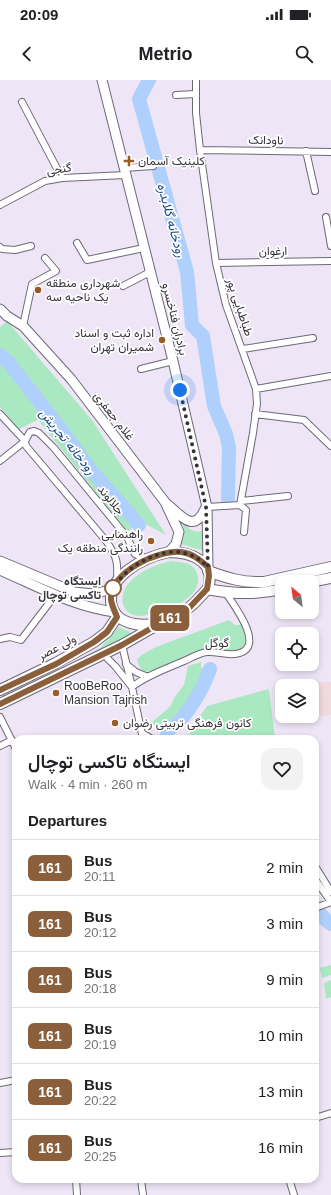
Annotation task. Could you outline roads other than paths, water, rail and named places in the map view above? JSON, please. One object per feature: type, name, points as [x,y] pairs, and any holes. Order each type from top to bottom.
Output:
[{"type":"main road","name":"برادران فناخسرو","points":[[102,80],[173,361],[206,507],[208,569]]},
{"type":"main road","name":"غلام جعفری","points":[[0,309],[7,316],[24,326],[71,379],[165,502],[179,532],[176,544],[169,552]]},
{"type":"main road","points":[[165,502],[190,522],[198,520],[202,516],[206,507]]},
{"type":"main road","points":[[0,561],[74,592],[92,594],[115,585],[130,569],[147,559],[169,552],[182,552],[194,556],[208,569],[233,580],[254,582],[264,582],[331,567]]},
{"type":"main road","points":[[0,704],[122,645],[188,609],[207,589],[209,576],[208,569]]},
{"type":"main road","points":[[0,570],[56,594],[98,610],[116,615],[129,623],[150,624],[164,621]]},
{"type":"main road","points":[[319,580],[331,578]]},
{"type":"main road","points":[[115,585],[111,599],[116,615]]},
{"type":"main road","points":[[207,589],[226,593],[242,594],[275,590]]},
{"type":"main road","name":"ولی عصر","points":[[0,690],[56,664],[94,642],[107,632],[116,615]]},
{"type":"street","name":"طباطبایی پور","points":[[196,80],[196,113],[200,150],[216,263],[226,305],[243,349],[256,389],[256,414],[240,503]]},
{"type":"street","points":[[176,95],[196,94]]},
{"type":"street","points":[[22,102],[62,178]]},
{"type":"street","name":"ناودانک","points":[[200,150],[331,152]]},
{"type":"street","points":[[306,151],[315,191]]},
{"type":"street","name":"گنجی","points":[[0,204],[44,181],[125,172],[153,166]]},
{"type":"street","points":[[326,217],[331,246]]},
{"type":"street","points":[[77,243],[87,260],[144,248]]},
{"type":"street","points":[[0,247],[2,249],[15,250],[32,246]]},
{"type":"street","points":[[24,326],[32,284],[56,271],[45,258]]},
{"type":"street","name":"ارغوان","points":[[216,263],[331,261]]},
{"type":"street","points":[[123,286],[150,272]]},
{"type":"street","points":[[243,349],[313,338]]},
{"type":"street","points":[[141,369],[173,361]]},
{"type":"street","points":[[256,389],[331,376]]},
{"type":"street","points":[[0,414],[25,441],[26,446],[114,552],[118,563],[115,585]]},
{"type":"street","points":[[256,414],[304,420],[331,446]]},
{"type":"street","name":"جلالوند","points":[[25,441],[26,436],[30,432],[34,431],[43,436],[127,537],[135,554],[147,559]]},
{"type":"street","points":[[0,461],[25,441]]},
{"type":"street","points":[[206,507],[288,496]]},
{"type":"street","points":[[240,503],[246,510],[244,532]]},
{"type":"street","name":"گوگل","points":[[132,688],[148,677],[206,652],[230,655],[246,650],[249,642],[247,627],[226,593]]},
{"type":"street","points":[[0,639],[10,637],[21,640],[56,594]]},
{"type":"street","points":[[122,645],[142,735]]},
{"type":"street","points":[[103,654],[115,666],[132,688]]},
{"type":"street","points":[[126,664],[136,672],[148,677]]},
{"type":"street","points":[[0,717],[12,740],[0,746]]},
{"type":"street","points":[[319,872],[331,892]]},
{"type":"street","points":[[319,885],[331,902],[319,906]]},
{"type":"street","points":[[0,1083],[12,1081]]},
{"type":"street","points":[[319,1117],[331,1113]]},
{"type":"street","points":[[0,1153],[12,1152]]},
{"type":"street","points":[[76,1183],[77,1195]]},
{"type":"street","points":[[142,1183],[143,1195]]},
{"type":"street","points":[[290,1183],[294,1195]]},
{"type":"waterway","name":"رودخانه گلابدره","points":[[149,80],[139,99],[187,272],[192,325],[203,336],[214,406],[226,434],[229,447],[228,500]]},
{"type":"waterway","name":"رودخانه تجریش","points":[[0,355],[8,362],[90,469],[139,525]]},
{"type":"waterway","name":"رودخانه تجریش","points":[[167,735],[170,729],[182,718],[194,701],[202,688],[210,669]]},
{"type":"waterway","name":"رودخانه تجریش","points":[[319,912],[331,924]]},
{"type":"place","name":"کلینیک آسمان","points":[[129,161]]},
{"type":"place","name":"شهرداری منطقه یک ناحیه سه","points":[[38,290]]},
{"type":"place","name":"اداره ثبت و اسناد شمیران تهران","points":[[162,340]]},
{"type":"place","name":"راهنمایی رانندگی منطقه یک","points":[[151,541]]},
{"type":"place","name":"ایستگاه تاکسی توچال","points":[[113,588]]},
{"type":"place","name":"RooBeRoo Mansion Tajrish","points":[[56,693]]},
{"type":"place","name":"کانون فرهنگی تربیتی رضوان","points":[[115,723]]}]
